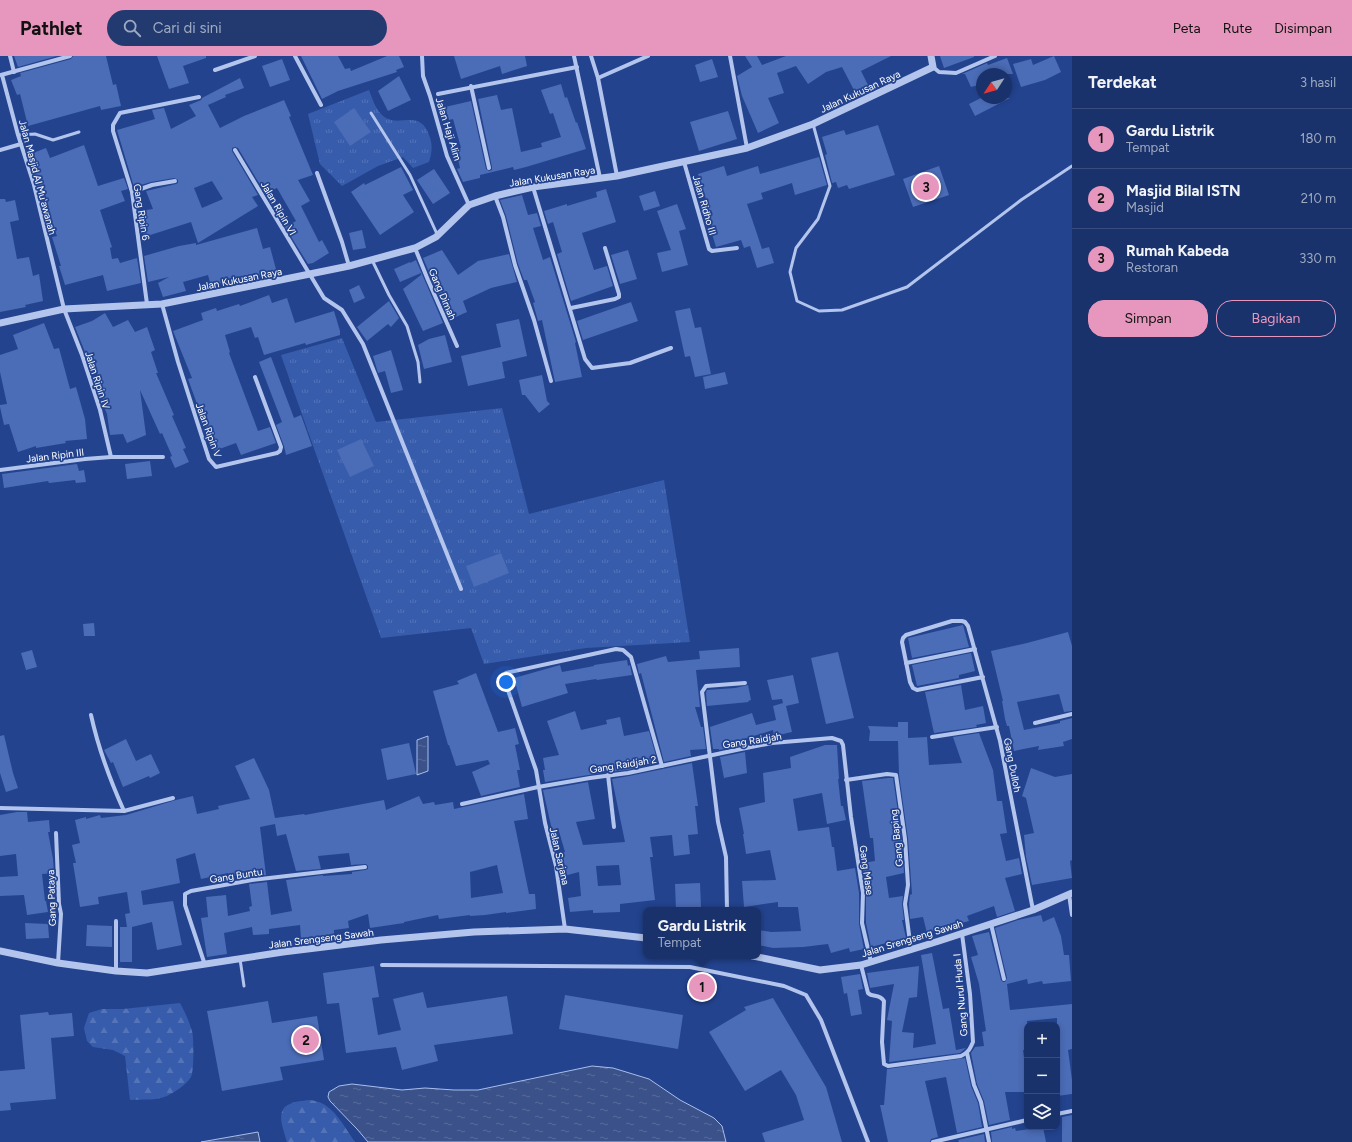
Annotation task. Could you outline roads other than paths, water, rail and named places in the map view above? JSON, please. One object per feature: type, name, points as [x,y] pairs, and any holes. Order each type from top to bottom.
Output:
[{"type":"street","points":[[10,56],[14,72]]},
{"type":"street","points":[[1,75],[70,56]]},
{"type":"street","points":[[215,70],[255,56]]},
{"type":"street","points":[[296,56],[321,105]]},
{"type":"street","name":"Jalan Haji Alim","points":[[422,56],[423,76],[447,156],[469,205]]},
{"type":"street","points":[[574,56],[600,178]]},
{"type":"street","points":[[591,56],[598,78],[617,176]]},
{"type":"street","points":[[598,78],[648,56]]},
{"type":"street","points":[[730,56],[747,148]]},
{"type":"street","points":[[931,56],[933,67],[939,72],[956,73],[994,56]]},
{"type":"street","points":[[438,94],[471,86],[577,67]]},
{"type":"street","name":"Jalan Kukusan Raya","points":[[0,323],[64,309],[162,304],[310,275],[372,260],[415,248],[438,236],[469,205],[495,196],[533,187],[617,176],[747,148],[813,124],[933,67]]},
{"type":"street","name":"Jalan Masjid Al Mu'awanah","points":[[1,75],[34,185],[64,309]]},
{"type":"street","points":[[471,86],[489,168]]},
{"type":"street","name":"Gang Ripin 6","points":[[148,304],[132,192],[113,131],[113,125],[120,113],[199,96]]},
{"type":"street","points":[[0,150],[21,144]]},
{"type":"street","name":"Jalan Ripin VI","points":[[235,150],[324,298],[342,310],[363,344],[461,589]]},
{"type":"street","name":"Jalan Ridho III","points":[[684,162],[709,249],[712,251],[737,248]]},
{"type":"street","points":[[317,173],[349,266]]},
{"type":"street","points":[[132,192],[152,185],[175,181]]},
{"type":"street","points":[[533,187],[571,308],[585,359],[592,368],[630,363],[670,348]]},
{"type":"street","points":[[495,196],[503,217],[514,266],[534,320],[551,381]]},
{"type":"street","name":"Gang Dimah","points":[[415,248],[457,346]]},
{"type":"street","points":[[571,308],[618,297],[619,294],[605,248]]},
{"type":"street","name":"Jalan Ripin V","points":[[162,304],[178,362],[209,459],[216,467],[277,453],[280,451],[281,447],[255,377]]},
{"type":"street","name":"Jalan Ripin IV","points":[[64,309],[82,355],[100,410],[111,457]]},
{"type":"street","name":"Jalan Ripin III","points":[[0,470],[85,459],[111,457],[163,457]]},
{"type":"street","name":"Gang Dulloh","points":[[906,663],[902,642],[906,635],[952,621],[962,621],[968,626],[996,727],[1033,910]]},
{"type":"street","name":"Jalan Sarjana","points":[[565,929],[556,866],[545,823],[536,770],[503,676],[506,672],[616,649],[623,650],[632,657],[662,766]]},
{"type":"street","points":[[975,649],[906,663],[910,682],[913,688],[917,690],[982,677]]},
{"type":"street","points":[[710,755],[702,692],[703,688],[706,686],[745,683]]},
{"type":"street","points":[[91,714],[99,743],[124,811]]},
{"type":"street","points":[[1036,723],[1072,714]]},
{"type":"street","points":[[932,737],[996,727]]},
{"type":"street","name":"Gang Raidjah","points":[[727,907],[726,857],[718,822],[710,755],[772,744],[832,738],[841,741],[843,745],[846,780]]},
{"type":"street","name":"Gang Raidjah 2","points":[[462,804],[538,787],[662,766],[710,755]]},
{"type":"street","name":"Gang Baping","points":[[846,780],[887,774],[896,776],[905,839],[908,885],[905,904],[911,950]]},
{"type":"street","points":[[608,775],[614,827]]},
{"type":"street","name":"Gang Mase","points":[[846,780],[863,893],[862,923],[871,962]]},
{"type":"street","points":[[0,808],[124,811],[172,798]]},
{"type":"street","name":"Gang Pataya","points":[[56,833],[59,904],[61,914],[58,963]]},
{"type":"street","name":"Gang Buntu","points":[[205,965],[185,905],[185,894],[191,890],[252,880],[365,867]]},
{"type":"street","points":[[1071,893],[1072,915]]},
{"type":"street","name":"Jalan Srengseng Sawah","points":[[761,958],[820,970],[861,965],[962,934],[1033,910],[1071,893]]},
{"type":"street","points":[[116,921],[116,972]]},
{"type":"street","points":[[991,924],[1004,979]]},
{"type":"street","name":"Jalan Srengseng Sawah","points":[[0,951],[58,963],[116,972],[147,973],[283,952],[474,932],[565,929],[643,938]]},
{"type":"street","name":"Gang Nurul Huda I","points":[[962,934],[970,994],[973,1042],[971,1049],[967,1053]]},
{"type":"street","points":[[382,965],[690,967],[784,986],[806,995],[822,1020],[868,1142]]},
{"type":"street","points":[[861,965],[868,993],[870,995],[879,996],[884,1001],[882,1042],[884,1064],[888,1066],[961,1056],[967,1053],[974,1085],[981,1102],[988,1142]]},
{"type":"street","points":[[1060,1113],[1072,1111]]},
{"type":"street","points":[[933,1142],[1024,1121]]},
{"type":"lane","points":[[371,113],[410,175],[438,236]]},
{"type":"lane","points":[[813,124],[830,186],[818,219],[796,248],[790,272],[797,301],[819,311],[842,310],[908,287],[1021,200],[1072,166]]},
{"type":"lane","points":[[18,135],[34,134],[54,140],[79,132]]},
{"type":"lane","points":[[372,260],[389,295],[407,326],[418,362],[420,382]]},
{"type":"lane","points":[[240,959],[244,986]]},
{"type":"water","points":[[428,736],[428,771],[417,775],[417,740]]},
{"type":"water","points":[[592,1066],[613,1068],[649,1079],[680,1100],[714,1118],[722,1126],[726,1142],[368,1142],[328,1097],[329,1092],[339,1086],[352,1084],[402,1090],[425,1088],[478,1090]]},
{"type":"water","points":[[258,1132],[260,1142],[201,1142]]},
{"type":"place","name":"Rumah Kabeda","points":[[926,187]]},
{"type":"place","name":"Gardu Listrik","points":[[702,987]]},
{"type":"place","name":"Masjid Bilal ISTN","points":[[306,1040]]}]
